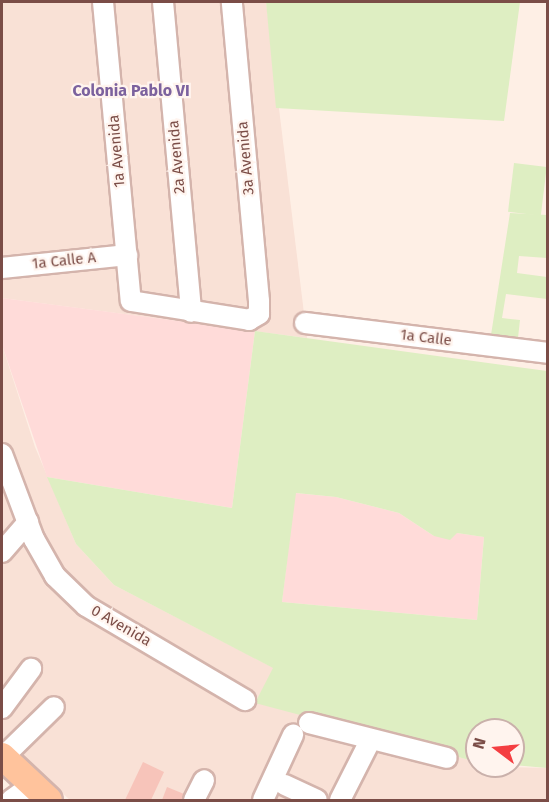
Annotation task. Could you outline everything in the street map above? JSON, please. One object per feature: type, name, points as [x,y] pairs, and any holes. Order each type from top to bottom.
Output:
[{"type":"main road","points":[[2,757],[41,793]]},
{"type":"street","name":"1a Avenida","points":[[103,2],[131,301],[190,312]]},
{"type":"street","name":"2a Avenida","points":[[163,2],[190,312]]},
{"type":"street","name":"3a Avenida","points":[[190,312],[249,320],[259,314],[232,2]]},
{"type":"street","name":"1a Calle A","points":[[2,268],[127,255]]},
{"type":"street","name":"1a Calle","points":[[305,322],[548,353]]},
{"type":"street","name":"0 Avenida","points":[[2,454],[28,522],[55,576],[86,606],[245,700]]},
{"type":"street","points":[[2,552],[28,522]]},
{"type":"street","points":[[2,708],[31,669]]},
{"type":"street","points":[[2,757],[54,707]]},
{"type":"street","points":[[309,723],[447,758]]},
{"type":"street","points":[[263,801],[293,735]]},
{"type":"street","points":[[347,798],[371,740]]},
{"type":"street","points":[[194,801],[204,780]]},
{"type":"street","points":[[285,785],[317,801]]},
{"type":"street","points":[[11,801],[41,793]]},
{"type":"street","points":[[2,797],[5,801]]},
{"type":"shaded area","points":[[2,2],[266,2],[307,338],[2,298]]},
{"type":"shaded area","points":[[2,298],[255,331],[232,508],[47,477],[2,345]]},
{"type":"shaded area","points":[[2,345],[35,447],[76,544],[114,585],[274,668],[256,702],[465,759],[465,778],[525,778],[525,767],[547,768],[547,800],[70,800],[2,738]]},
{"type":"shaded area","points":[[295,493],[336,497],[399,513],[434,536],[457,533],[484,537],[477,620],[282,602]]},
{"type":"green space","points":[[266,2],[520,2],[504,121],[276,108]]},
{"type":"green space","points":[[514,163],[547,167],[541,216],[508,212]]},
{"type":"green space","points":[[510,213],[547,215],[547,258],[519,256],[517,273],[547,277],[547,299],[506,294],[502,318],[520,320],[518,338],[491,335]]},
{"type":"green space","points":[[255,331],[547,371],[547,768],[525,766],[525,718],[465,718],[465,759],[255,703],[273,668],[114,585],[76,544],[47,477],[232,508]],"holes":[[[296,493],[336,497],[399,513],[434,536],[450,540],[457,533],[484,537],[477,620],[282,602]]]},
{"type":"building","points":[[143,762],[164,772],[151,800],[125,800]]},
{"type":"building","points":[[167,787],[189,796],[187,800],[162,800]]},
{"type":"district","name":"Colonia Pablo VI","points":[[131,91]]}]
